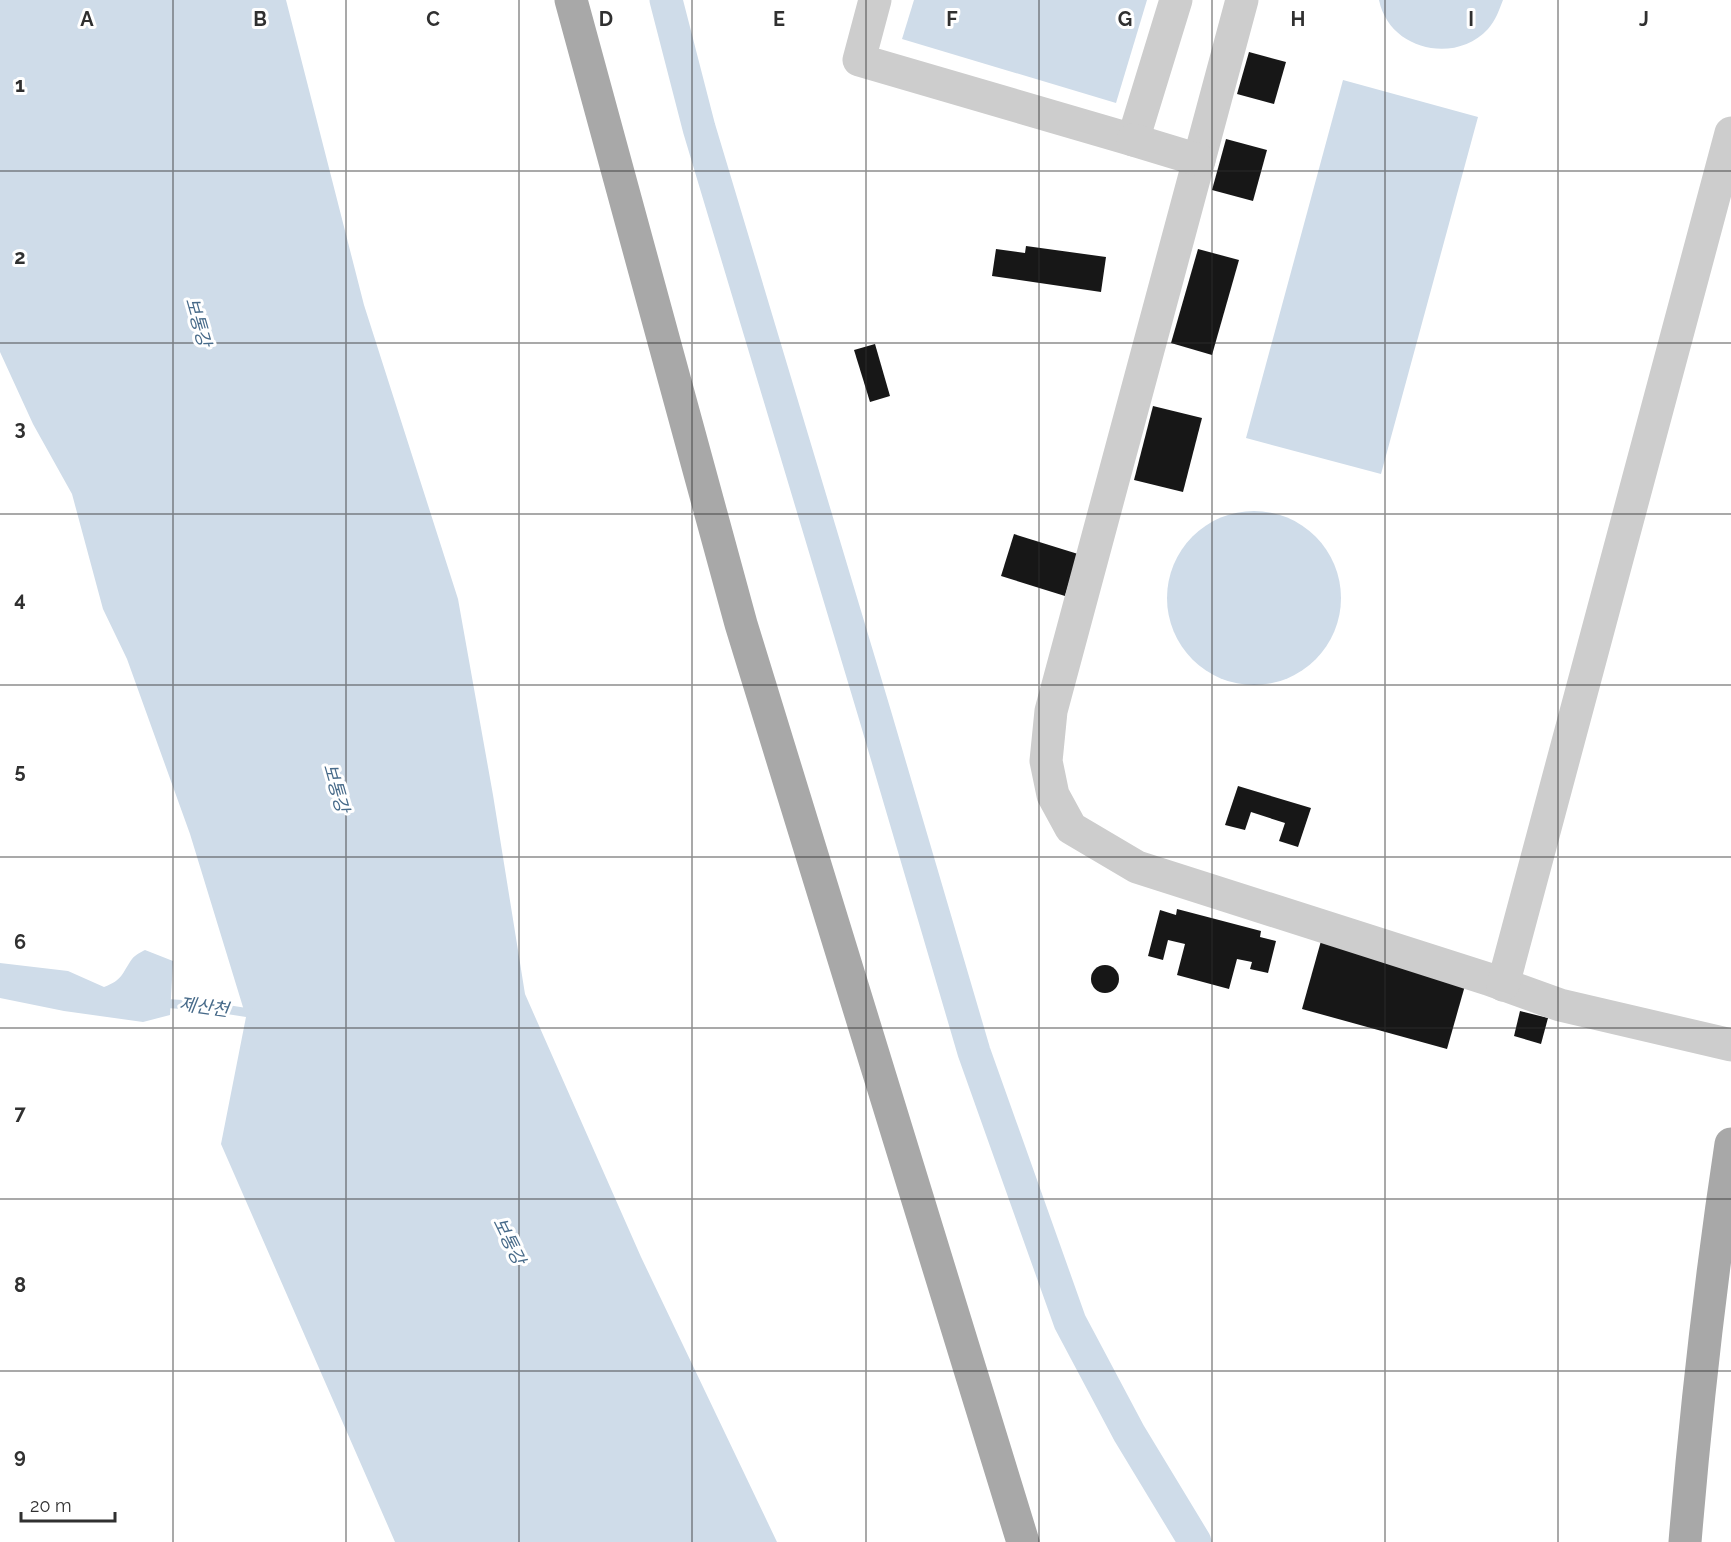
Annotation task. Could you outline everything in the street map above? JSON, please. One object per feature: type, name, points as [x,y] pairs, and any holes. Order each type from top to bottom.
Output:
[{"type":"main road","points":[[571,0],[741,624],[1023,1542]]},
{"type":"main road","points":[[1685,1542],[1720,1219],[1731,1144]]},
{"type":"lane","points":[[875,0],[859,60],[1199,160]]},
{"type":"lane","points":[[1133,140],[1176,0]]},
{"type":"lane","points":[[1242,0],[1051,711],[1046,761],[1053,795],[1071,828],[1137,867],[1488,979],[1560,1005],[1731,1045]]},
{"type":"lane","points":[[1503,985],[1731,133]]},
{"type":"water","name":"보통강","points":[[0,0],[286,0],[364,305],[458,599],[525,994],[641,1257],[777,1542],[395,1542],[221,1144],[246,1017],[190,834],[127,659],[103,609],[72,494],[33,424],[0,352]]},
{"type":"water","points":[[914,0],[1147,0],[1116,103],[902,39]]},
{"type":"water","points":[[1379,0],[1503,0],[1488,29],[1474,40],[1458,47],[1442,49],[1425,47],[1409,41],[1396,31],[1385,17]]},
{"type":"water","points":[[1343,80],[1478,117],[1381,474],[1246,438]]},
{"type":"water","points":[[1254,511],[1271,512],[1287,517],[1316,536],[1335,565],[1340,581],[1340,615],[1335,631],[1316,660],[1287,679],[1271,684],[1254,685],[1237,684],[1221,679],[1192,660],[1173,631],[1168,615],[1167,598],[1168,581],[1173,565],[1192,536],[1221,517],[1237,512]]},
{"type":"water","points":[[145,950],[173,961],[170,1015],[143,1022],[64,1011],[0,998],[0,963],[68,971],[104,987],[119,979],[133,958]]},
{"type":"building","points":[[1249,52],[1286,62],[1274,104],[1237,94]]},
{"type":"building","points":[[1226,139],[1267,150],[1253,201],[1212,190]]},
{"type":"building","points":[[1026,246],[1106,257],[1101,292],[992,276],[996,249],[1025,253]]},
{"type":"building","points":[[1198,249],[1239,260],[1212,355],[1171,343]]},
{"type":"building","points":[[875,344],[890,396],[870,402],[854,350]]},
{"type":"building","points":[[1153,406],[1202,418],[1183,492],[1134,480]]},
{"type":"building","points":[[1014,534],[1078,554],[1065,596],[1001,576]]},
{"type":"building","points":[[1238,786],[1311,808],[1298,847],[1279,841],[1285,823],[1251,812],[1245,830],[1225,825]]},
{"type":"building","points":[[1177,909],[1261,931],[1260,937],[1276,941],[1268,973],[1250,969],[1252,962],[1237,959],[1229,989],[1177,975],[1185,944],[1168,940],[1163,960],[1148,956],[1160,910],[1176,915]]},
{"type":"building","points":[[1321,941],[1466,982],[1447,1049],[1302,1009]]},
{"type":"building","points":[[1105,965],[1115,969],[1119,979],[1115,989],[1105,993],[1095,989],[1091,979],[1095,969]]},
{"type":"building","points":[[1520,1011],[1548,1018],[1541,1044],[1514,1036]]},
{"type":"waterway","points":[[666,0],[699,128],[974,1052],[1070,1322],[1129,1433],[1195,1542]]},
{"type":"waterway","name":"제산천","points":[[159,1003],[205,1006],[256,1014]]}]
